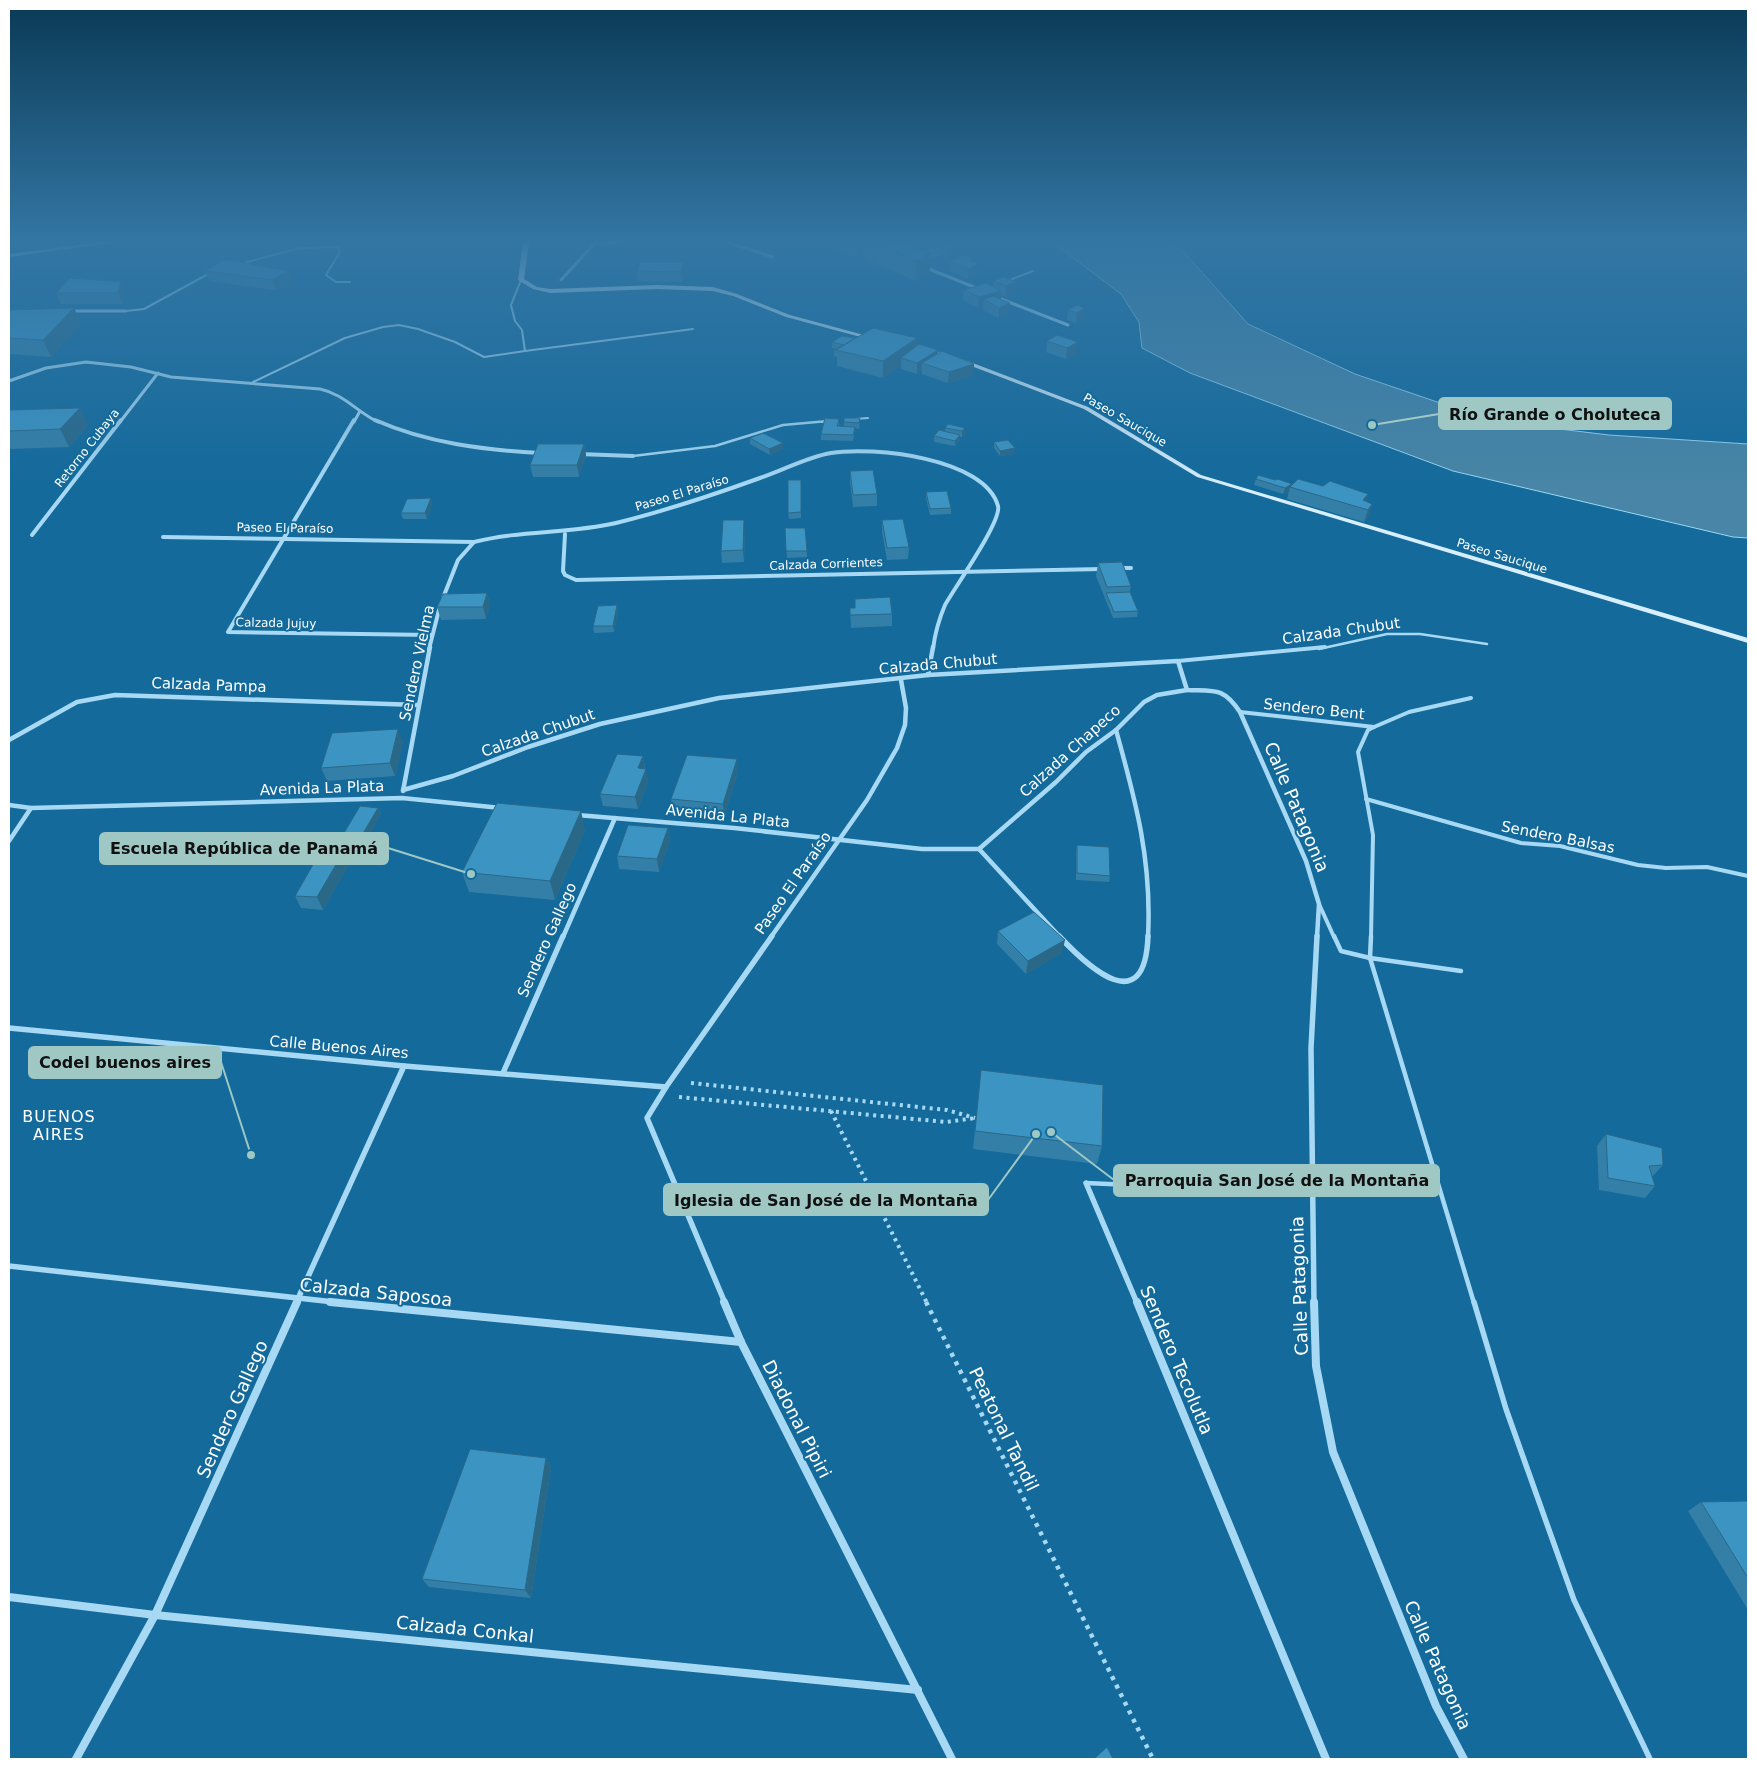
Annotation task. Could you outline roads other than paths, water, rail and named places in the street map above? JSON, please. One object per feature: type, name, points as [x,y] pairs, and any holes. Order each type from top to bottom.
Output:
[{"type":"street","points":[[822,325],[879,339]]},
{"type":"street","name":"Paseo Saucique","points":[[916,347],[955,358],[1086,408],[1199,476],[1748,642]]},
{"type":"street","points":[[9,381],[46,368],[86,362],[131,366],[172,376],[254,382],[333,391],[368,417],[413,433],[488,449],[544,453]]},
{"type":"street","name":"Retorno Cubaya","points":[[32,535],[158,373]]},
{"type":"street","name":"Calzada Jujuy","points":[[360,411],[228,632],[432,635]]},
{"type":"street","name":"Paseo El Paraíso","points":[[163,536],[474,542],[498,537],[566,534],[651,513],[715,494],[830,454],[869,451],[936,461],[966,470],[991,491],[998,506],[996,521],[966,570],[938,622],[928,675]]},
{"type":"street","points":[[574,454],[633,456]]},
{"type":"street","name":"Calzada Corrientes","points":[[566,534],[563,571],[565,575],[576,580],[966,570],[1131,568]]},
{"type":"street","name":"Sendero Vielma","points":[[402,798],[432,635],[460,554],[465,547],[474,542]]},
{"type":"street","points":[[1178,662],[1187,690]]},
{"type":"street","name":"Calzada Chubut","points":[[403,790],[453,776],[528,747],[600,724],[719,698],[901,680],[928,675],[1178,662]]},
{"type":"street","name":"Paseo El Paraíso","points":[[669,1084],[867,800],[897,748],[905,725],[906,708],[901,680]]},
{"type":"street","name":"Calle Patagonia","points":[[1187,690],[1212,691],[1229,696],[1240,712],[1306,861],[1319,904],[1311,1048],[1316,1366],[1333,1452],[1436,1706],[1464,1759]]},
{"type":"street","name":"Calzada Chapeco","points":[[979,849],[1056,782],[1086,752],[1116,730],[1144,702],[1157,695],[1187,690]]},
{"type":"street","name":"Calzada Pampa","points":[[9,740],[77,702],[115,695],[418,705]]},
{"type":"street","points":[[979,849],[1078,956],[1115,980],[1127,981],[1135,979],[1141,972],[1148,943],[1147,872],[1140,818],[1116,730]]},
{"type":"street","name":"Avenida La Plata","points":[[9,806],[31,808],[402,798],[505,808]]},
{"type":"street","points":[[9,842],[31,808]]},
{"type":"street","name":"Avenida La Plata","points":[[570,815],[734,828],[922,849],[979,849]]},
{"type":"street","name":"Sendero Gallego","points":[[503,1074],[615,818]]},
{"type":"street","name":"Calle Buenos Aires","points":[[9,1028],[404,1066],[669,1084]]},
{"type":"street","name":"Sendero Gallego","points":[[76,1759],[156,1615],[404,1066]]},
{"type":"street","name":"Diadonal Pipiri","points":[[669,1084],[647,1118],[741,1342],[952,1759]]},
{"type":"street","name":"Sendero Tecolutla","points":[[1086,1183],[1163,1363],[1326,1759]]},
{"type":"street","name":"Calzada Saposoa","points":[[9,1266],[299,1299],[741,1342]]},
{"type":"street","name":"Calzada Conkal","points":[[9,1596],[156,1615],[918,1690]]},
{"type":"lane","points":[[254,382],[360,332],[391,325],[408,326],[473,350],[484,357],[693,329]]},
{"type":"lane","points":[[518,325],[522,330],[525,351]]},
{"type":"lane","points":[[848,419],[868,418]]},
{"type":"lane","points":[[633,456],[715,446],[783,425],[829,421]]},
{"type":"lane","name":"Calzada Chubut","points":[[1178,662],[1312,650],[1387,634],[1420,634],[1487,644]]},
{"type":"lane","name":"Sendero Bent","points":[[1240,712],[1374,727],[1387,719],[1424,707],[1472,698]]},
{"type":"lane","points":[[1374,727],[1368,730],[1358,752],[1373,836],[1370,958],[1506,1409],[1574,1600],[1650,1759]]},
{"type":"lane","name":"Sendero Balsas","points":[[1366,799],[1521,843],[1560,846],[1638,865],[1666,868],[1707,867],[1748,876]]},
{"type":"lane","points":[[1319,904],[1341,951],[1370,958],[1461,971]]},
{"type":"lane","name":"Sendero Tecolutla","points":[[1086,1183],[1312,1193]]},
{"type":"water","points":[[1139,325],[1249,325],[1355,374],[1493,421],[1609,435],[1748,444],[1748,538],[1733,537],[1453,471],[1190,373],[1142,348]]},
{"type":"place","name":"Río Grande o Choluteca","points":[[1372,425]]},
{"type":"place","name":"Escuela República de Panamá","points":[[471,874]]},
{"type":"place","name":"Parroquia San José de la Montaña","points":[[1051,1132]]},
{"type":"place","name":"Iglesia de San José de la Montaña","points":[[1036,1134]]},
{"type":"place","name":"Codel buenos aires","points":[[251,1155]]},
{"type":"district","name":"BUENOS AIRES","points":[[59,1125]]}]
